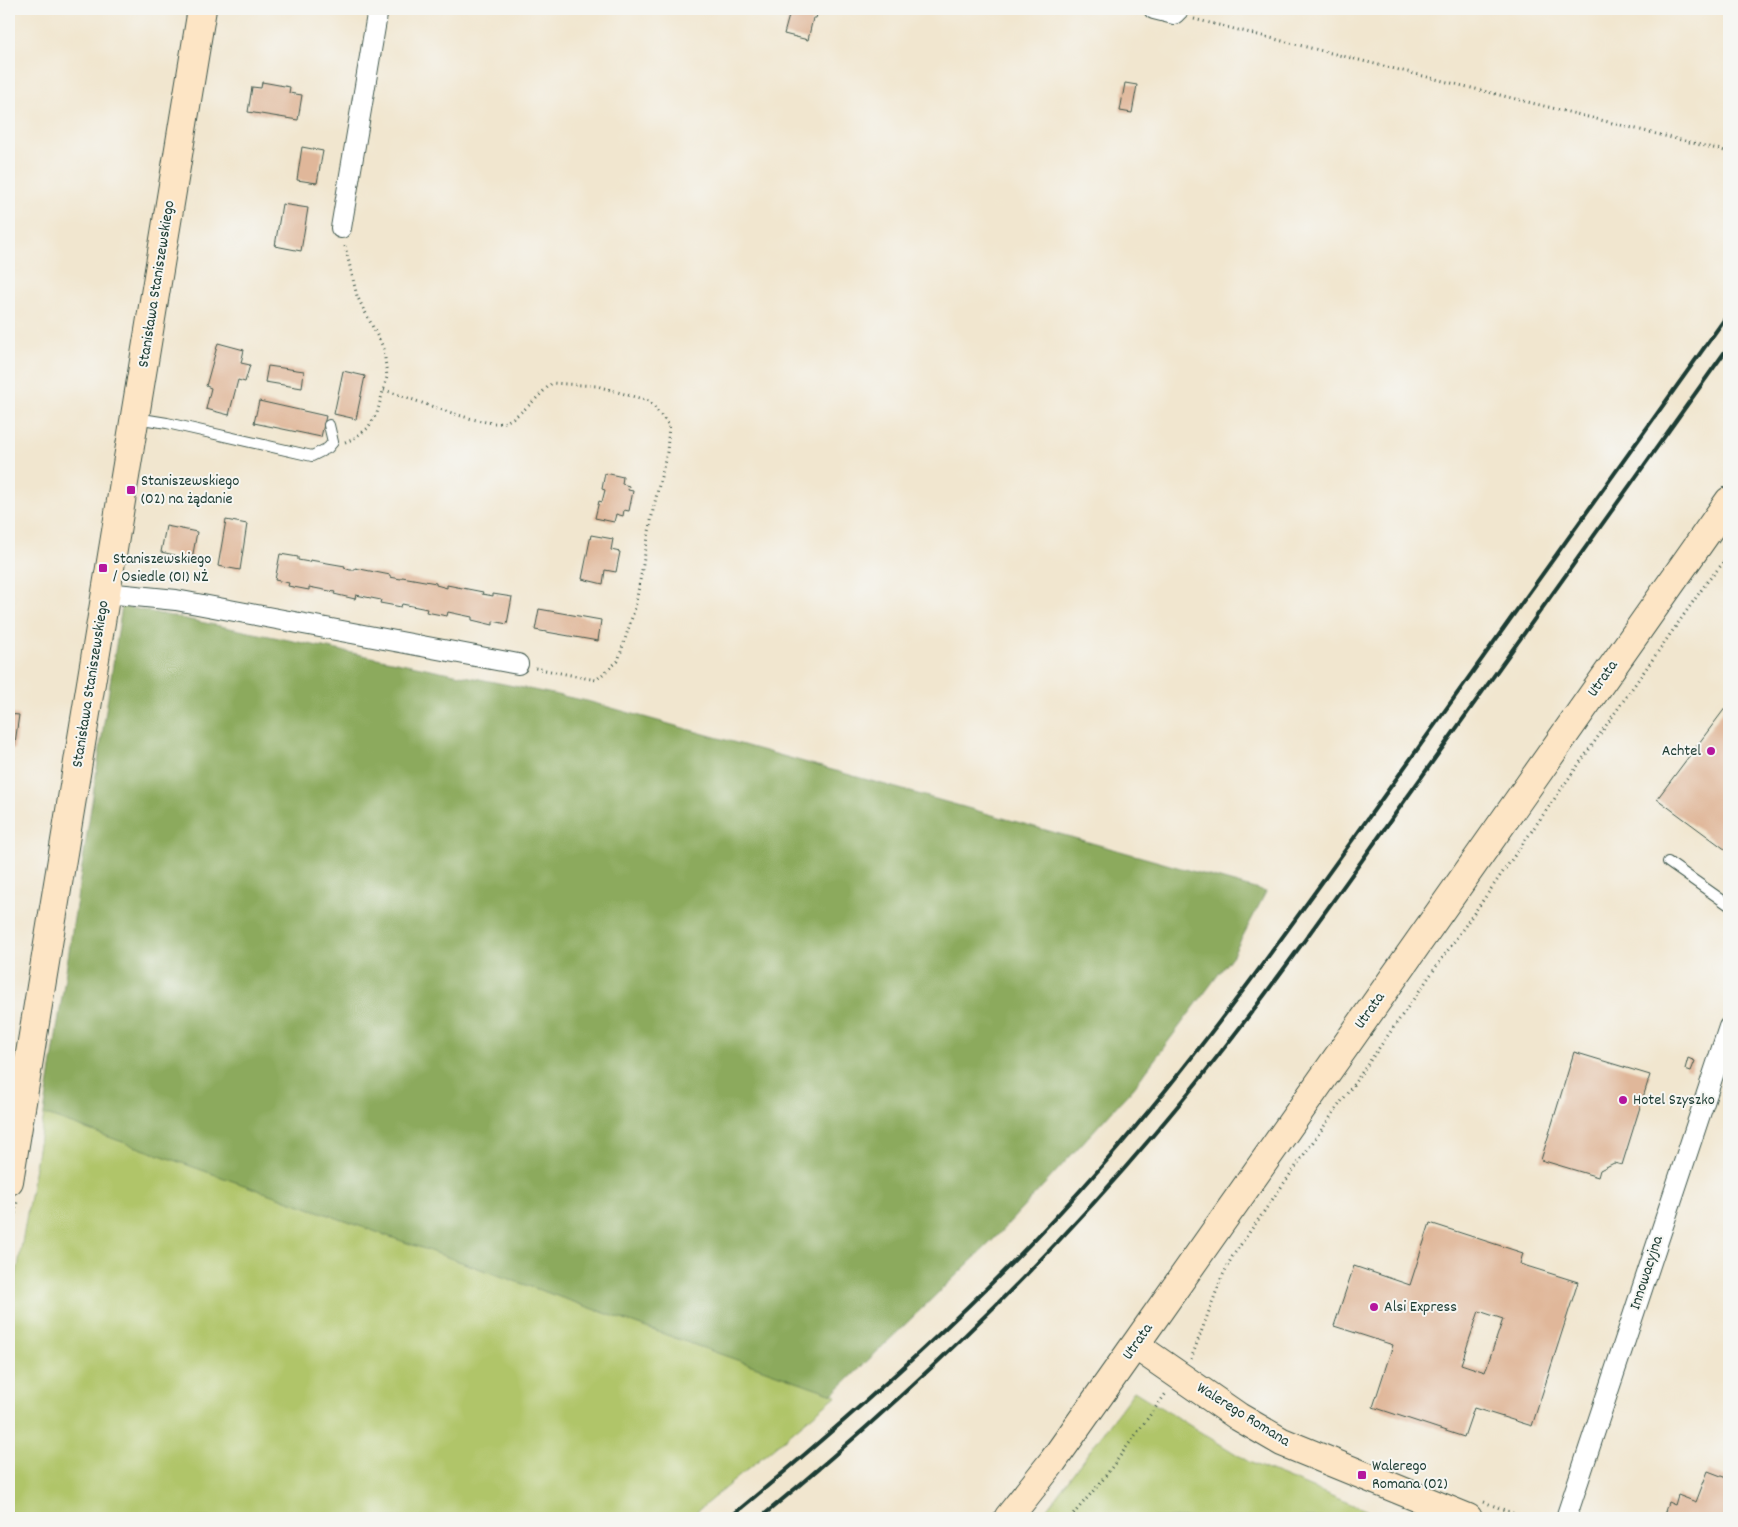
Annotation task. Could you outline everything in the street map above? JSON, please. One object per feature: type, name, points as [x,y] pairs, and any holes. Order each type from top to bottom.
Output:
[{"type":"street","name":"Stanisława Staniszewskiego","points":[[9,1181],[202,9]]},
{"type":"street","points":[[341,228],[378,9]]},
{"type":"street","points":[[1154,9],[1176,11]]},
{"type":"street","name":"Utrata","points":[[1008,1518],[1053,1461],[1136,1345],[1729,501]]},
{"type":"street","points":[[106,593],[176,600],[518,664]]},
{"type":"street","name":"Innowacyjna","points":[[1566,1518],[1729,1027]]},
{"type":"street","name":"Walerego Romana","points":[[1136,1345],[1190,1365],[1239,1417],[1282,1442],[1473,1509]]},
{"type":"lane","points":[[135,418],[167,423],[312,456],[328,448],[333,442],[329,425]]},
{"type":"lane","points":[[1668,862],[1729,905]]},
{"type":"path","points":[[1176,11],[1729,152]]},
{"type":"path","points":[[328,448],[353,439],[368,428],[378,413],[388,377],[384,348],[357,296],[341,228]]},
{"type":"path","points":[[384,390],[479,422],[504,423],[527,406],[552,383],[597,386],[649,401],[669,425],[667,452],[653,510],[635,608],[618,661],[596,680],[518,664]]},
{"type":"path","points":[[1070,1518],[1190,1365],[1221,1279],[1232,1257],[1707,582],[1729,556]]},
{"type":"path","points":[[1473,1509],[1525,1518]]},
{"type":"green space","points":[[122,606],[587,701],[1266,892],[1233,955],[1134,1087],[995,1238],[833,1394],[44,1114]]},
{"type":"green space","points":[[44,1114],[837,1395],[689,1518],[9,1518],[9,1319]]},
{"type":"green space","points":[[1134,1391],[1249,1462],[1385,1518],[1040,1518]]},
{"type":"building","points":[[782,9],[819,9],[816,18],[813,18],[808,40],[784,34],[790,12]]},
{"type":"building","points":[[262,82],[290,87],[289,93],[302,95],[298,120],[248,112],[252,87],[261,88]]},
{"type":"building","points":[[1125,83],[1137,85],[1132,113],[1120,111]]},
{"type":"building","points":[[302,147],[323,151],[317,183],[297,180]]},
{"type":"building","points":[[282,204],[308,208],[301,251],[275,246]]},
{"type":"building","points":[[218,343],[244,350],[241,363],[250,365],[245,382],[238,380],[229,415],[206,409],[211,388],[206,386]]},
{"type":"building","points":[[268,366],[304,371],[302,388],[265,382]]},
{"type":"building","points":[[343,371],[365,376],[356,419],[334,414]]},
{"type":"building","points":[[259,401],[326,416],[321,437],[254,423]]},
{"type":"building","points":[[605,473],[623,477],[622,484],[629,486],[628,490],[633,491],[629,511],[624,510],[623,516],[616,514],[614,522],[595,518],[599,501],[602,502],[605,490],[602,489]]},
{"type":"building","points":[[226,520],[247,524],[240,570],[218,566]]},
{"type":"building","points":[[166,526],[197,532],[192,559],[161,552]]},
{"type":"building","points":[[591,535],[613,539],[611,550],[620,552],[616,572],[605,570],[603,584],[582,579]]},
{"type":"building","points":[[280,554],[298,557],[298,560],[309,562],[310,560],[345,566],[344,568],[350,570],[355,570],[355,568],[390,575],[390,577],[401,579],[402,577],[436,583],[436,585],[447,588],[447,585],[483,592],[482,594],[512,597],[507,624],[493,621],[493,625],[472,620],[472,617],[448,612],[447,616],[426,612],[427,609],[402,604],[401,607],[380,603],[381,600],[356,595],[355,599],[334,594],[335,592],[309,587],[309,590],[288,586],[289,583],[275,580]]},
{"type":"building","points":[[539,609],[601,620],[598,641],[535,630]]},
{"type":"building","name":"Achtel","points":[[1729,703],[1729,845],[1726,850],[1657,799]]},
{"type":"building","points":[[9,714],[19,715],[14,750],[9,749]]},
{"type":"building","name":"Hotel Szyszko","points":[[1574,1052],[1650,1075],[1622,1165],[1614,1163],[1600,1170],[1598,1177],[1541,1160]]},
{"type":"building","points":[[1688,1058],[1695,1061],[1691,1071],[1685,1069]]},
{"type":"building","points":[[1430,1223],[1523,1253],[1520,1264],[1578,1282],[1532,1426],[1474,1408],[1464,1437],[1373,1407],[1393,1345],[1334,1326],[1354,1266],[1410,1285]],"holes":[[[1479,1311],[1503,1319],[1485,1372],[1461,1364]]]},
{"type":"building","points":[[1708,1471],[1729,1479],[1729,1518],[1663,1518],[1668,1502],[1675,1505],[1678,1495],[1696,1502]]},
{"type":"railway","points":[[729,1518],[923,1350],[1059,1214],[1141,1120],[1216,1026],[1288,929],[1729,313]]},
{"type":"railway","points":[[760,1518],[813,1474],[916,1382],[1015,1286],[1110,1185],[1189,1092],[1223,1050],[1319,921],[1729,346]]},
{"type":"place","name":"Staniszewskiego (02) na żądanie","points":[[131,490]]},
{"type":"place","name":"Staniszewskiego / Osiedle (01) NŻ","points":[[103,568]]},
{"type":"place","name":"Achtel","points":[[1711,751]]},
{"type":"place","name":"Hotel Szyszko","points":[[1623,1100]]},
{"type":"place","name":"Alsi Express","points":[[1374,1307]]},
{"type":"place","name":"Walerego Romana (02)","points":[[1362,1475]]}]
